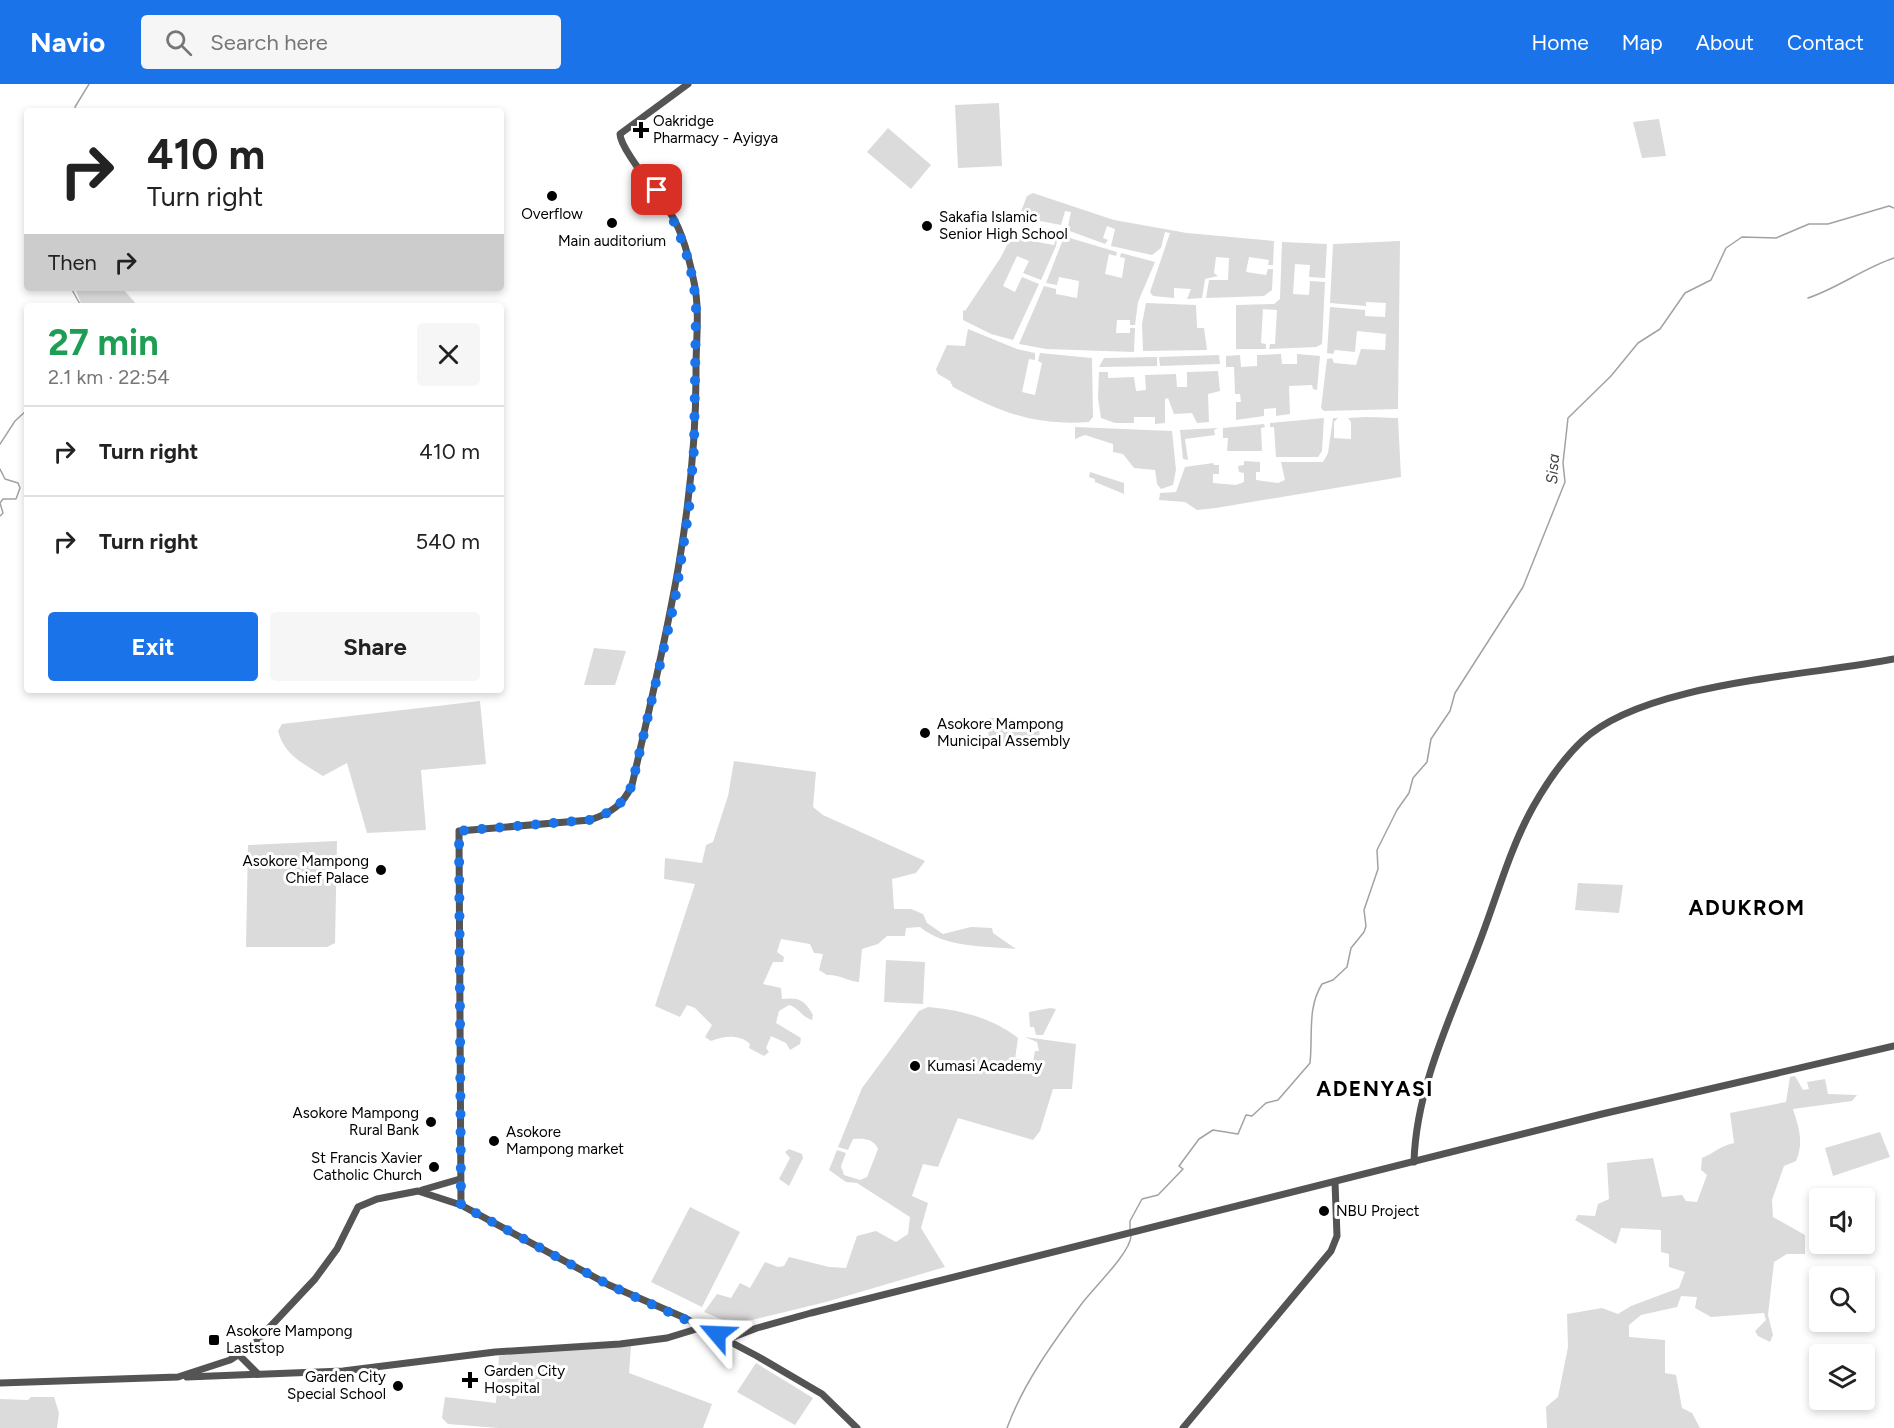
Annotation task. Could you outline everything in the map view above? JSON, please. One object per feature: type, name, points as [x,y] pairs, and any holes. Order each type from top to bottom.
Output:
[{"type":"street","points":[[461,1205],[459,831],[590,820],[610,812],[626,798],[632,785],[675,600],[689,509],[694,449],[697,335],[695,284],[676,223],[657,190],[623,146],[620,134],[688,84]]},
{"type":"street","points":[[1413,1162],[1416,1125],[1432,1072],[1450,1018],[1515,848],[1533,806],[1559,766],[1583,740],[1615,720],[1648,705],[1762,679],[1894,660]]},
{"type":"street","points":[[728,1339],[757,1328],[811,1313],[1602,1114],[1894,1046]]},
{"type":"street","points":[[178,1377],[219,1365],[239,1355],[285,1314],[337,1249],[358,1207],[377,1199],[418,1191],[460,1179]]},
{"type":"street","points":[[1183,1428],[1331,1251],[1337,1236],[1335,1182]]},
{"type":"street","points":[[418,1191],[461,1205],[600,1280],[728,1339],[822,1394],[857,1428]]},
{"type":"street","points":[[0,1383],[344,1371],[495,1352],[620,1344],[667,1338],[703,1327]]},
{"type":"street","points":[[239,1355],[258,1374]]},
{"type":"shaded area","points":[[999,103],[1002,166],[958,168],[955,105]]},
{"type":"shaded area","points":[[1659,119],[1666,156],[1642,158],[1633,122]]},
{"type":"shaded area","points":[[888,128],[931,165],[911,189],[867,152]]},
{"type":"shaded area","points":[[1033,193],[1114,220],[1187,233],[1274,241],[1273,265],[1268,265],[1269,260],[1249,257],[1246,272],[1266,275],[1268,269],[1273,269],[1272,290],[1264,296],[1206,298],[1209,280],[1228,280],[1229,258],[1216,257],[1214,273],[1218,276],[1205,279],[1202,298],[1187,299],[1191,289],[1174,288],[1174,298],[1153,296],[1150,292],[1170,233],[1165,232],[1161,248],[1152,255],[1111,246],[1115,229],[1107,226],[1103,238],[1108,240],[1105,244],[1067,230],[1071,212],[1065,211],[1061,225],[1019,217],[1027,196]]},
{"type":"shaded area","points":[[1059,229],[1056,246],[1041,280],[1023,273],[1029,261],[1017,256],[1003,286],[1015,292],[1022,277],[1039,284],[1013,340],[991,334],[963,320],[963,310],[965,311],[1001,257],[1013,233],[1020,234],[1026,240],[1054,245]]},
{"type":"shaded area","points":[[1070,238],[1117,252],[1116,256],[1109,254],[1105,274],[1122,278],[1125,258],[1120,257],[1121,253],[1155,262],[1138,302],[1135,325],[1130,325],[1130,320],[1117,320],[1116,333],[1130,333],[1130,328],[1135,328],[1134,352],[1046,349],[1019,344],[1044,286],[1056,289],[1056,294],[1077,298],[1079,281],[1059,277],[1057,285],[1046,283],[1062,242]]},
{"type":"shaded area","points":[[1400,241],[1398,409],[1324,411],[1321,408],[1327,359],[1332,358],[1334,363],[1356,365],[1361,349],[1385,350],[1386,334],[1357,331],[1355,352],[1335,350],[1333,354],[1327,353],[1330,307],[1365,310],[1365,316],[1385,317],[1386,303],[1366,302],[1366,306],[1330,303],[1333,244]]},
{"type":"shaded area","points":[[1282,242],[1327,244],[1325,278],[1309,277],[1310,265],[1295,264],[1293,294],[1309,295],[1310,281],[1325,282],[1322,344],[1316,347],[1269,349],[1270,344],[1275,344],[1277,310],[1263,309],[1261,343],[1266,344],[1266,349],[1236,349],[1236,305],[1274,304],[1280,299]]},
{"type":"shaded area","points":[[76,291],[125,291],[135,303],[81,303]]},
{"type":"shaded area","points":[[1146,303],[1196,305],[1197,328],[1204,328],[1207,350],[1143,351],[1142,324]]},
{"type":"shaded area","points":[[968,329],[1017,349],[1035,353],[1035,360],[1029,359],[1022,392],[1035,395],[1042,363],[1038,361],[1040,353],[1092,358],[1093,417],[1089,422],[1070,423],[1034,419],[986,404],[953,387],[950,381],[938,374],[936,369],[947,345],[965,346]]},
{"type":"shaded area","points":[[1281,354],[1282,364],[1297,364],[1297,354],[1320,356],[1317,390],[1313,389],[1312,385],[1289,386],[1290,414],[1276,416],[1276,408],[1264,409],[1264,416],[1236,420],[1236,402],[1241,402],[1240,394],[1235,394],[1234,367],[1226,367],[1226,356],[1240,355],[1241,367],[1257,366],[1257,355]]},
{"type":"shaded area","points":[[1219,355],[1220,364],[1160,366],[1159,357]]},
{"type":"shaded area","points":[[1157,357],[1157,366],[1099,367],[1104,358]]},
{"type":"shaded area","points":[[1218,371],[1220,391],[1208,394],[1209,422],[1197,423],[1192,413],[1174,414],[1168,398],[1165,399],[1165,423],[1155,424],[1155,417],[1134,417],[1134,423],[1115,423],[1101,418],[1098,398],[1099,372],[1108,372],[1108,378],[1134,377],[1136,391],[1146,390],[1145,375],[1176,374],[1177,387],[1187,387],[1187,372]]},
{"type":"shaded area","points":[[1324,418],[1322,451],[1318,457],[1276,457],[1274,427],[1270,427],[1270,423]]},
{"type":"shaded area","points":[[1333,418],[1338,418],[1334,422],[1334,438],[1351,439],[1351,422],[1348,418],[1398,418],[1401,477],[1197,510],[1185,502],[1159,500],[1160,493],[1176,492],[1185,467],[1213,463],[1219,465],[1219,474],[1213,474],[1213,483],[1236,485],[1244,482],[1244,473],[1239,472],[1238,466],[1244,465],[1244,461],[1260,462],[1260,472],[1256,472],[1256,480],[1278,483],[1285,480],[1281,462],[1323,462],[1328,453]]},
{"type":"shaded area","points":[[1264,424],[1265,427],[1261,428],[1262,451],[1227,451],[1228,438],[1223,438],[1223,428]]},
{"type":"shaded area","points":[[1075,427],[1172,431],[1176,470],[1173,485],[1161,489],[1157,484],[1155,470],[1134,468],[1123,454],[1113,452],[1113,444],[1085,435],[1075,439]]},
{"type":"shaded area","points":[[1218,428],[1214,430],[1215,435],[1185,439],[1188,460],[1183,459],[1180,430]]},
{"type":"shaded area","points":[[1090,472],[1124,483],[1124,494],[1095,482],[1095,479],[1089,477]]},
{"type":"shaded area","points":[[594,648],[626,651],[615,685],[584,685]]},
{"type":"shaded area","points":[[480,701],[486,764],[421,770],[426,830],[367,833],[347,763],[323,776],[290,753],[278,731],[282,724]]},
{"type":"shaded area","points":[[989,718],[1040,719],[1039,745],[988,744]]},
{"type":"shaded area","points":[[734,761],[816,772],[813,807],[823,815],[925,861],[916,873],[892,879],[894,909],[911,909],[923,914],[927,923],[943,934],[971,927],[992,928],[993,933],[1016,949],[953,942],[930,934],[920,927],[906,928],[905,936],[887,936],[878,944],[862,949],[859,982],[827,975],[819,970],[823,954],[814,953],[810,944],[781,939],[777,952],[784,957],[783,962],[773,962],[763,984],[781,988],[782,999],[801,1001],[813,1015],[812,1020],[789,1005],[779,1011],[776,1023],[801,1038],[800,1044],[790,1050],[786,1043],[771,1036],[766,1048],[769,1052],[764,1056],[749,1048],[750,1044],[746,1041],[736,1037],[711,1041],[705,1037],[712,1025],[695,1008],[687,1005],[680,1017],[655,1006],[695,884],[664,879],[665,858],[702,863],[706,845],[713,842],[728,796]]},
{"type":"shaded area","points":[[337,841],[335,943],[327,947],[246,947],[248,845]]},
{"type":"shaded area","points":[[1578,883],[1623,885],[1619,913],[1575,910]]},
{"type":"shaded area","points":[[886,960],[925,962],[923,1004],[884,1002]]},
{"type":"shaded area","points":[[928,1007],[976,1016],[998,1025],[1018,1038],[1015,1059],[1033,1062],[1035,1051],[1039,1051],[1037,1042],[1025,1037],[1076,1044],[1072,1089],[1053,1089],[1040,1131],[1033,1140],[958,1118],[938,1167],[923,1164],[912,1196],[928,1203],[921,1228],[945,1267],[826,1302],[752,1320],[727,1322],[704,1312],[717,1294],[731,1298],[740,1283],[750,1288],[765,1262],[778,1267],[784,1266],[789,1257],[829,1267],[846,1268],[857,1236],[876,1231],[896,1242],[908,1234],[910,1217],[857,1183],[846,1182],[829,1170],[837,1150],[846,1153],[841,1166],[844,1175],[860,1180],[867,1177],[878,1149],[874,1143],[865,1139],[853,1139],[848,1150],[838,1147],[862,1088],[919,1011]]},
{"type":"shaded area","points":[[1056,1009],[1043,1035],[1036,1035],[1034,1027],[1030,1027],[1029,1012]]},
{"type":"shaded area","points":[[1795,1076],[1803,1090],[1809,1089],[1807,1082],[1825,1079],[1828,1094],[1857,1095],[1852,1101],[1793,1109],[1799,1129],[1800,1148],[1796,1161],[1784,1166],[1772,1200],[1773,1217],[1805,1235],[1805,1254],[1787,1254],[1774,1262],[1768,1315],[1773,1335],[1770,1342],[1758,1336],[1755,1331],[1766,1320],[1764,1313],[1711,1317],[1695,1308],[1697,1297],[1681,1296],[1677,1307],[1641,1315],[1629,1325],[1629,1337],[1665,1340],[1665,1373],[1676,1375],[1682,1408],[1692,1413],[1700,1428],[1547,1428],[1546,1407],[1558,1397],[1568,1347],[1567,1314],[1602,1308],[1618,1314],[1631,1306],[1679,1288],[1685,1272],[1669,1267],[1669,1254],[1661,1252],[1661,1230],[1621,1228],[1616,1244],[1575,1220],[1578,1215],[1595,1216],[1598,1204],[1609,1199],[1607,1163],[1653,1158],[1662,1197],[1682,1195],[1686,1201],[1697,1202],[1707,1175],[1701,1170],[1702,1158],[1734,1143],[1730,1113],[1786,1102],[1790,1077]]},
{"type":"shaded area","points":[[1880,1132],[1890,1157],[1833,1176],[1825,1148]]},
{"type":"shaded area","points":[[789,1149],[802,1154],[803,1158],[789,1186],[779,1179],[790,1158],[785,1152]]},
{"type":"shaded area","points":[[690,1207],[740,1232],[702,1307],[651,1282]]},
{"type":"shaded area","points":[[631,1346],[629,1373],[712,1404],[703,1428],[498,1428],[448,1424],[442,1418],[445,1397],[496,1403],[499,1356]]},
{"type":"shaded area","points":[[756,1363],[813,1398],[795,1425],[737,1392]]},
{"type":"shaded area","points":[[31,1397],[54,1397],[59,1413],[57,1428],[0,1428],[0,1399],[28,1400]]},
{"type":"waterway","points":[[75,108],[89,84]]},
{"type":"waterway","name":"Sisa","points":[[1130,1229],[1130,1221],[1142,1199],[1158,1195],[1183,1169],[1179,1166],[1199,1139],[1213,1130],[1238,1134],[1246,1115],[1252,1116],[1266,1103],[1278,1100],[1310,1063],[1312,1012],[1317,993],[1322,984],[1333,980],[1347,967],[1351,948],[1364,932],[1366,926],[1364,910],[1378,869],[1377,850],[1397,810],[1409,793],[1413,778],[1427,762],[1431,739],[1450,711],[1455,693],[1523,587],[1565,482],[1563,463],[1568,418],[1611,376],[1638,343],[1660,329],[1685,293],[1711,280],[1726,248],[1742,237],[1776,238],[1809,224],[1828,224],[1889,206],[1894,208]]},
{"type":"waterway","points":[[1808,298],[1894,258]]},
{"type":"waterway","points":[[73,291],[79,303]]},
{"type":"waterway","points":[[0,444],[15,421],[24,413]]},
{"type":"waterway","points":[[0,469],[5,479],[18,483],[20,488],[16,499],[3,499],[0,503],[3,513],[0,516]]},
{"type":"waterway","points":[[1007,1428],[1021,1396],[1039,1365],[1080,1306],[1124,1252],[1131,1236]]},
{"type":"place","name":"Oakridge Pharmacy - Ayigya","points":[[641,130]]},
{"type":"place","name":"Overflow","points":[[552,196]]},
{"type":"place","name":"Main auditorium","points":[[612,223]]},
{"type":"place","name":"Sakafia Islamic Senior High School","points":[[927,226]]},
{"type":"place","name":"Asokore Mampong Municipal Assembly","points":[[925,733]]},
{"type":"place","name":"Asokore Mampong Chief Palace","points":[[381,870]]},
{"type":"place","name":"Kumasi Academy","points":[[915,1066]]},
{"type":"place","name":"Asokore Mampong Rural Bank","points":[[431,1122]]},
{"type":"place","name":"Asokore Mampong market","points":[[494,1141]]},
{"type":"place","name":"St Francis Xavier Catholic Church","points":[[434,1167]]},
{"type":"place","name":"NBU Project","points":[[1324,1211]]},
{"type":"place","name":"Asokore Mampong Laststop","points":[[214,1340]]},
{"type":"place","name":"Garden City Hospital","points":[[470,1380]]},
{"type":"place","name":"Garden City Special School","points":[[398,1386]]},
{"type":"district","name":"ADUKROM","points":[[1747,908]]},
{"type":"district","name":"ADENYASI","points":[[1375,1089]]},
{"type":"route","points":[[657,190],[676,223],[682,239],[695,284],[696,306],[693,468],[675,600],[632,785],[626,798],[610,812],[590,820],[459,831],[461,1205],[609,1285],[717,1334]]}]
